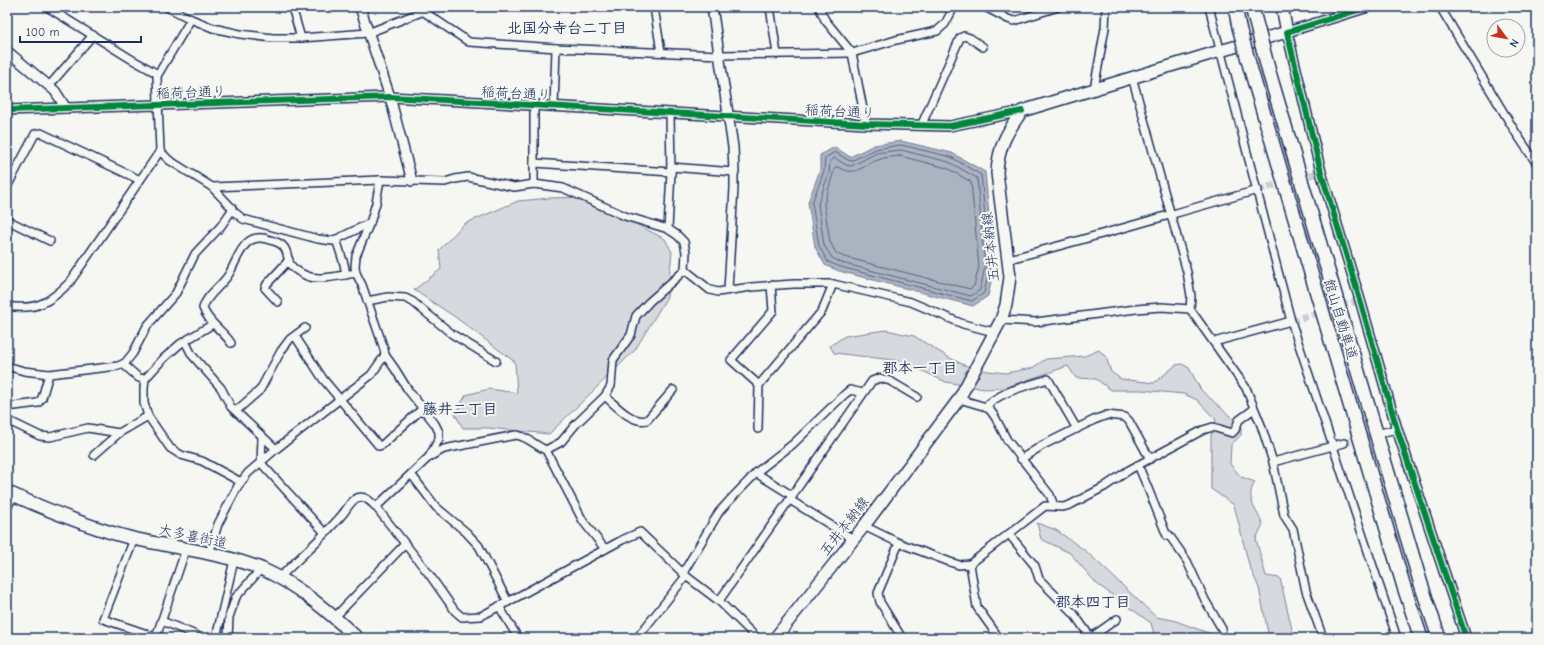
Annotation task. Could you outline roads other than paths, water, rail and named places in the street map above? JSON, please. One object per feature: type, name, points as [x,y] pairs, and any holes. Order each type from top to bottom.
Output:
[{"type":"highway","name":"館山自動車道","points":[[1235,7],[1250,67],[1404,587],[1421,638]]},
{"type":"highway","name":"館山自動車道","points":[[1253,13],[1269,72],[1420,581],[1439,638]]},
{"type":"highway","name":"大多喜街道","points":[[11,494],[83,523],[134,539],[209,554],[261,569],[279,578],[311,599],[354,637]]},
{"type":"main road","points":[[1022,111],[1287,32],[1282,7]]},
{"type":"main road","name":"五井本納線","points":[[777,637],[864,526],[959,399],[1000,320],[1006,305],[1010,277],[997,163],[1003,141],[1022,111]]},
{"type":"street","points":[[47,7],[158,74]]},
{"type":"street","points":[[167,7],[213,28],[240,34],[273,38],[301,38],[368,33],[423,9],[434,7]]},
{"type":"street","points":[[292,7],[301,38]]},
{"type":"street","points":[[360,7],[390,97],[412,181]]},
{"type":"street","points":[[654,7],[661,52]]},
{"type":"street","points":[[712,7],[733,147],[734,188],[728,290]]},
{"type":"street","points":[[770,7],[777,54]]},
{"type":"street","points":[[819,7],[825,20],[852,53],[866,124]]},
{"type":"street","points":[[423,9],[469,42],[556,48],[720,55],[852,53],[896,40],[937,31],[945,24],[954,7]]},
{"type":"street","points":[[986,7],[1008,19],[1014,20],[1058,7]]},
{"type":"street","points":[[1094,89],[1105,28],[1106,7]]},
{"type":"street","points":[[1209,7],[1292,321],[1332,446],[1397,638]]},
{"type":"street","points":[[1368,7],[1287,32],[1321,172],[1397,429],[1466,638]]},
{"type":"street","points":[[1440,7],[1516,133],[1537,164]]},
{"type":"street","points":[[7,306],[18,308],[37,306],[54,298],[70,282],[160,151],[158,74],[191,19]]},
{"type":"street","points":[[49,86],[93,35]]},
{"type":"street","points":[[922,126],[960,38],[964,36],[970,38],[983,47]]},
{"type":"street","points":[[554,107],[556,48]]},
{"type":"street","points":[[7,51],[55,91],[66,108]]},
{"type":"street","points":[[1132,77],[1187,272],[1191,296],[1190,309],[1246,388],[1273,462],[1284,515],[1293,529],[1306,591],[1323,638]]},
{"type":"street","name":"稲荷台通り","points":[[7,110],[390,97],[728,117],[922,126],[950,126],[1022,111]]},
{"type":"street","points":[[534,106],[534,184]]},
{"type":"street","points":[[668,229],[671,169],[670,113]]},
{"type":"street","points":[[7,187],[35,134],[41,134],[140,180]]},
{"type":"street","points":[[160,151],[169,160],[212,187],[232,208],[232,210],[243,219],[318,239],[333,240],[370,223]]},
{"type":"street","points":[[534,163],[734,172]]},
{"type":"street","points":[[212,187],[380,180],[446,182],[468,177],[514,187],[534,184],[563,188],[625,216],[668,229],[678,235],[684,242],[686,252],[685,270],[649,302],[636,316],[631,334],[613,360],[611,386],[604,396],[576,424],[561,442],[546,450]]},
{"type":"street","points":[[380,180],[376,204],[370,223],[356,256],[356,274],[367,301],[385,355],[396,369],[408,390],[435,424],[439,432],[439,439],[429,457]]},
{"type":"street","points":[[1009,259],[1059,247],[1171,213],[1258,190]]},
{"type":"street","points":[[7,366],[24,371],[49,374],[118,366],[123,364],[133,352],[147,326],[176,293],[195,254],[221,226],[232,210]]},
{"type":"street","points":[[7,220],[50,241]]},
{"type":"street","points":[[231,343],[227,336],[213,324],[204,313],[204,302],[228,276],[244,245],[249,240],[261,237],[281,245],[285,248],[290,264],[308,277],[326,278],[356,274]]},
{"type":"street","points":[[336,239],[346,275]]},
{"type":"street","points":[[278,302],[265,288],[289,260]]},
{"type":"street","points":[[685,270],[710,290],[718,292],[771,285],[833,284],[911,302],[963,324],[994,332]]},
{"type":"street","points":[[758,429],[759,385],[822,311],[833,284]]},
{"type":"street","points":[[759,385],[731,360],[772,311],[771,285]]},
{"type":"street","points":[[367,301],[388,297],[405,298],[413,302],[452,334],[496,361]]},
{"type":"street","points":[[1000,320],[1036,322],[1136,309],[1161,307],[1190,309]]},
{"type":"street","points":[[1214,342],[1292,321]]},
{"type":"street","points":[[213,324],[185,341],[163,359],[145,379],[144,403],[148,416],[170,448],[181,455],[202,461],[241,482]]},
{"type":"street","points":[[236,411],[260,390],[281,351],[290,339],[305,328]]},
{"type":"street","points":[[295,336],[323,379],[339,400],[379,446],[382,445],[423,408]]},
{"type":"street","points":[[185,341],[192,355],[221,388],[231,407],[276,449]]},
{"type":"street","points":[[209,554],[218,524],[241,482],[248,473],[276,449],[371,375],[385,355]]},
{"type":"street","points":[[123,364],[139,378],[145,379]]},
{"type":"street","points":[[7,407],[38,403],[42,398],[49,374]]},
{"type":"street","points":[[719,601],[872,380],[880,378],[890,381],[917,397]]},
{"type":"street","points":[[986,407],[992,400],[1009,392],[1048,379],[1077,429]]},
{"type":"street","points":[[604,396],[633,419],[641,422],[647,420],[673,390]]},
{"type":"street","points":[[637,638],[685,574],[718,512],[756,473],[793,444],[845,394],[850,390],[863,393]]},
{"type":"street","points":[[959,399],[986,407],[995,417],[1007,440],[1050,495],[1054,506]]},
{"type":"street","points":[[864,526],[900,543],[950,562],[959,565],[970,564],[1045,506],[1063,507],[1070,505],[1104,487],[1129,470],[1203,430],[1214,427],[1232,433],[1235,430],[1239,420],[1254,409]]},
{"type":"street","points":[[1021,459],[1043,445],[1107,415],[1125,417],[1129,421],[1150,459]]},
{"type":"street","points":[[94,455],[119,433],[148,416]]},
{"type":"street","points":[[7,420],[40,436],[50,437],[88,428],[119,433]]},
{"type":"street","points":[[1380,433],[1397,429]]},
{"type":"street","points":[[376,507],[429,457],[444,449],[516,434],[525,436],[546,450],[584,521],[605,549]]},
{"type":"street","points":[[262,436],[261,463],[325,533]]},
{"type":"street","points":[[1273,462],[1344,442]]},
{"type":"street","points":[[1138,465],[1168,536],[1187,561],[1222,629]]},
{"type":"street","points":[[756,473],[853,539]]},
{"type":"street","points":[[410,474],[436,507],[466,532],[479,546],[508,602]]},
{"type":"street","points":[[7,508],[11,494]]},
{"type":"street","points":[[279,578],[325,533],[356,499],[362,497],[376,507],[429,574],[455,611],[462,617],[481,616],[634,533],[640,532],[685,574],[719,601],[756,638]]},
{"type":"street","points":[[1009,534],[1034,566],[1039,579],[1074,614],[1090,638],[1117,618]]},
{"type":"street","points":[[134,539],[103,619],[156,637],[186,549]]},
{"type":"street","points":[[900,543],[878,593],[880,602],[902,638]]},
{"type":"street","points":[[334,618],[405,544]]},
{"type":"street","points":[[216,638],[234,560]]},
{"type":"street","points":[[970,564],[977,607],[999,638]]},
{"type":"street","points":[[228,638],[229,617],[236,597],[261,569]]},
{"type":"street","points":[[500,606],[518,638]]},
{"type":"street","points":[[162,622],[196,635]]},
{"type":"water","points":[[901,141],[952,153],[985,172],[994,268],[988,296],[973,306],[839,271],[825,265],[815,247],[808,202],[820,170],[820,155],[835,147],[850,157],[874,145]]},
{"type":"tunnel","points":[[1258,190],[1321,172]]},
{"type":"tunnel","points":[[1291,321],[1360,300]]},
{"type":"tunnel","points":[[1344,443],[1379,434]]},
{"type":"district","name":"北国分寺台二丁目","points":[[567,28]]},
{"type":"district","name":"郡本一丁目","points":[[920,368]]},
{"type":"district","name":"藤井二丁目","points":[[460,409]]},
{"type":"district","name":"郡本四丁目","points":[[1093,602]]}]
